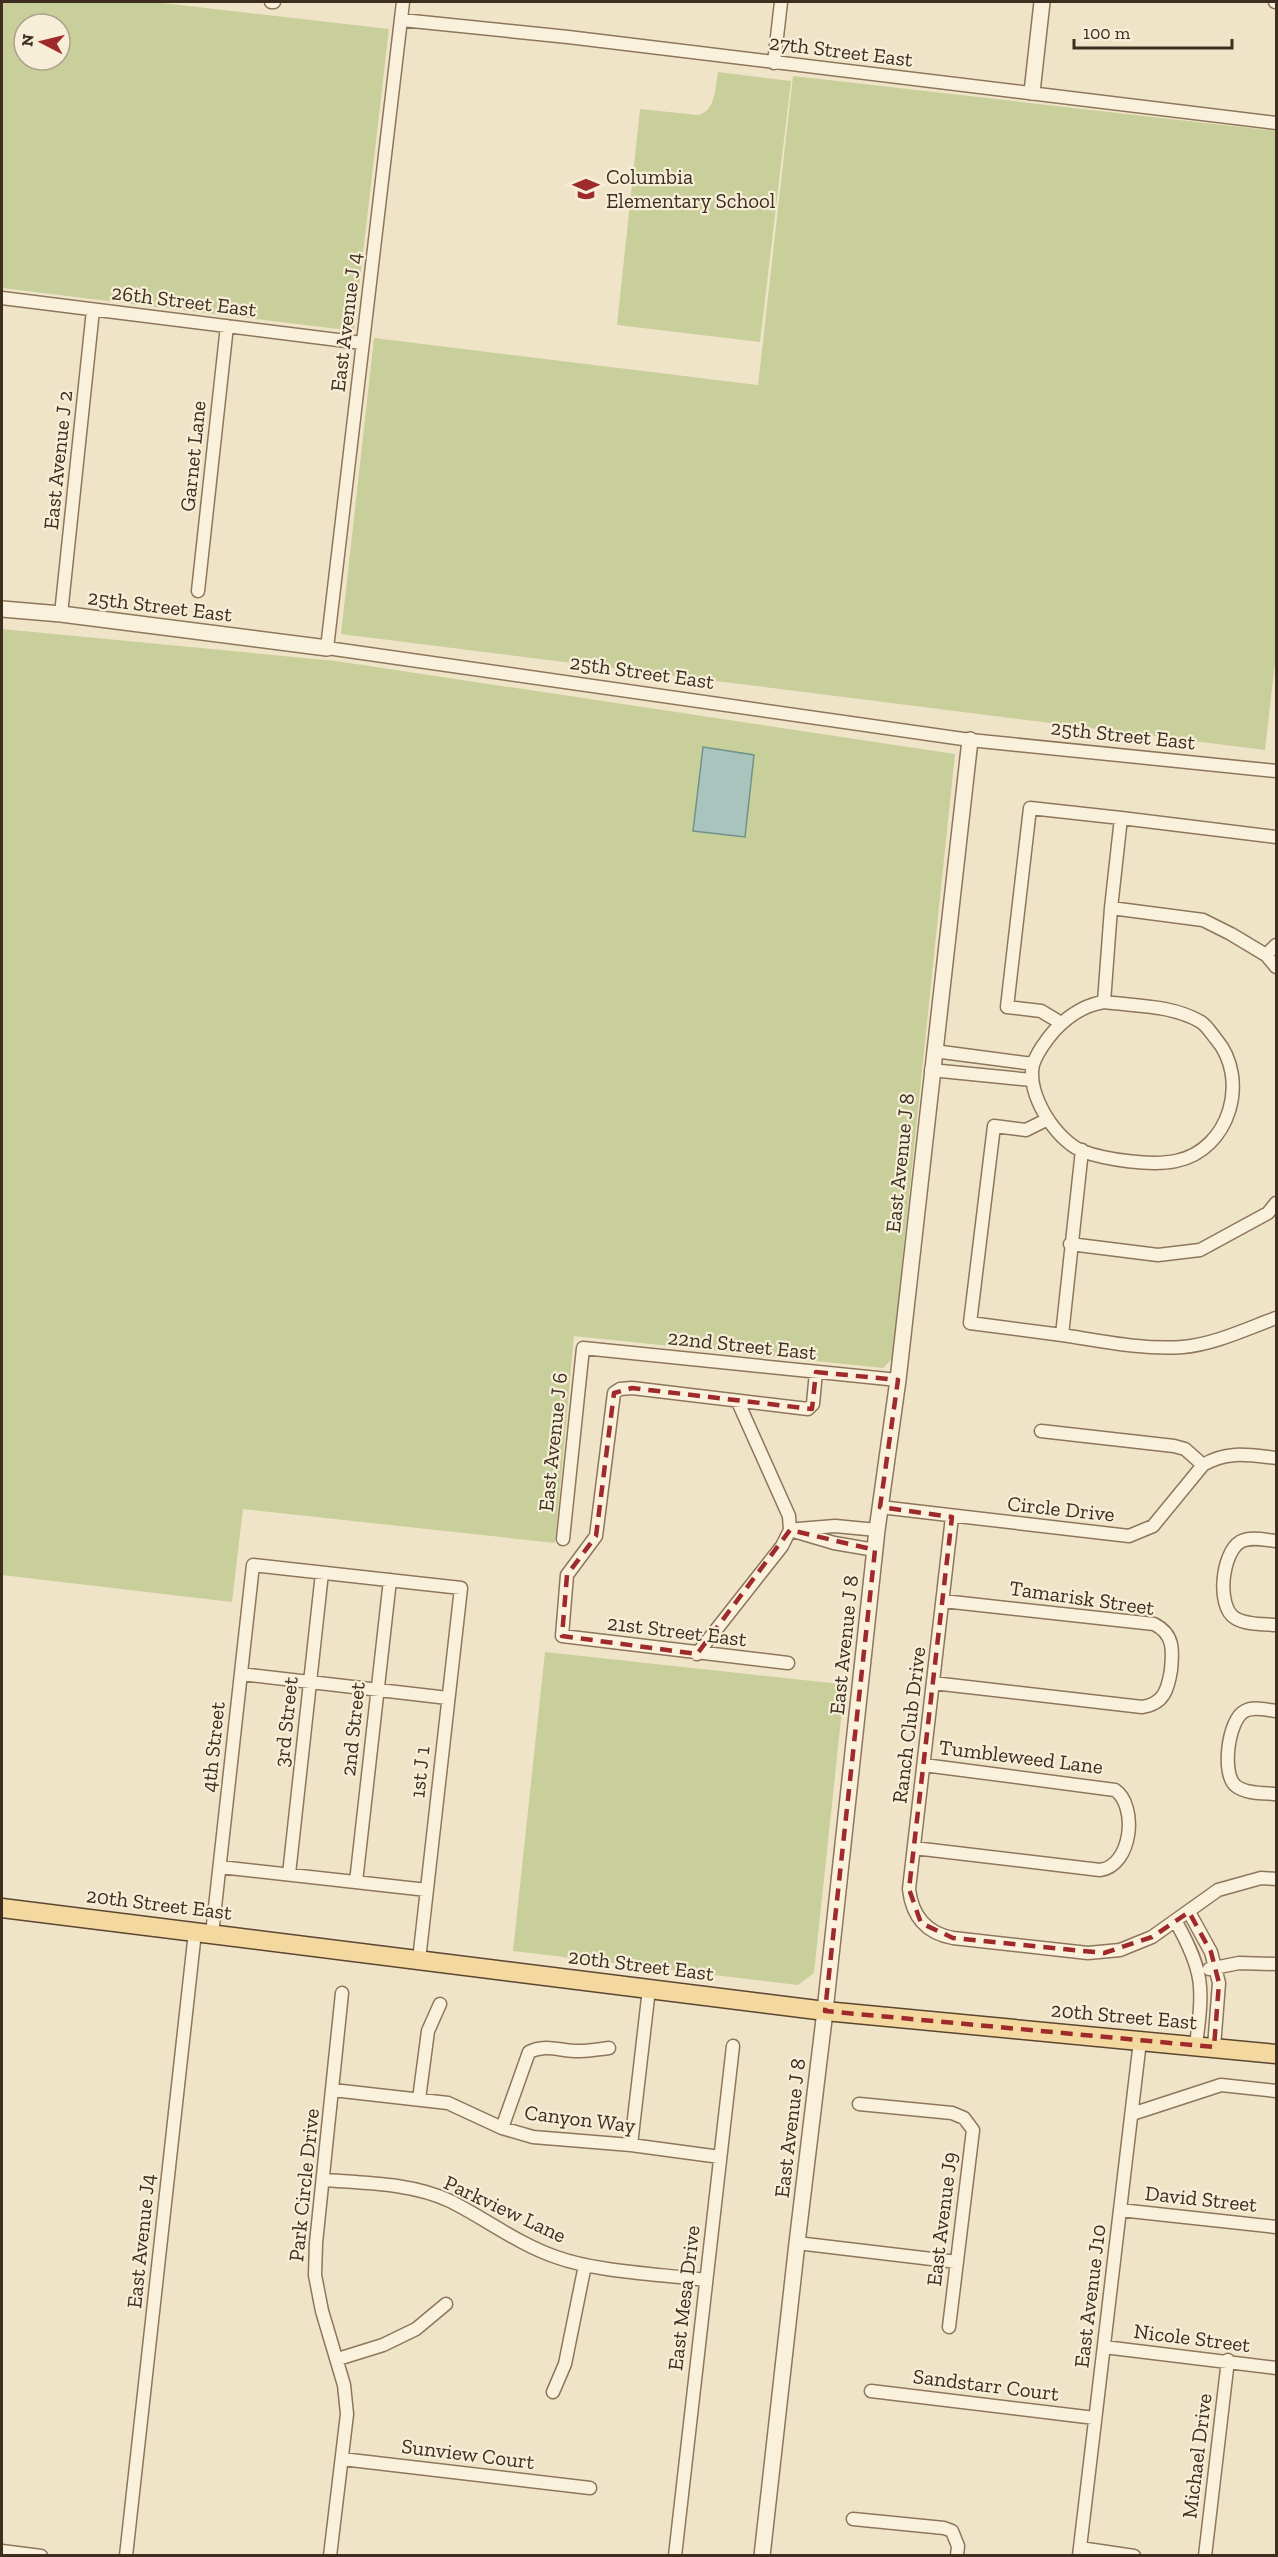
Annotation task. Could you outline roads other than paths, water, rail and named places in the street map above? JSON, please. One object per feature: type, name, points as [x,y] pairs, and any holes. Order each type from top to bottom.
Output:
[{"type":"main road","name":"20th Street East","points":[[2,1908],[825,2011],[1276,2054]]},
{"type":"street","name":"East Avenue J 4","points":[[327,648],[403,2]]},
{"type":"street","points":[[774,63],[781,2]]},
{"type":"street","points":[[1032,92],[1042,2]]},
{"type":"street","name":"27th Street East","points":[[402,20],[1032,92],[1276,123]]},
{"type":"street","name":"26th Street East","points":[[2,298],[362,343]]},
{"type":"street","name":"East Avenue J 2","points":[[61,614],[93,310]]},
{"type":"street","name":"Garnet Lane","points":[[198,591],[227,326]]},
{"type":"street","name":"25th Street East","points":[[2,609],[61,614],[327,648],[970,740],[1276,771]]},
{"type":"street","name":"East Avenue J 8","points":[[762,2556],[825,2011],[877,1530],[898,1380],[931,1070],[970,740]]},
{"type":"street","points":[[1061,1023],[1041,1011],[1008,1007],[1030,808],[1276,837]]},
{"type":"street","points":[[1104,1002],[1121,818]]},
{"type":"street","points":[[1111,908],[1203,920],[1232,934],[1266,955],[1276,967]]},
{"type":"street","points":[[1266,955],[1276,945]]},
{"type":"street","points":[[1104,1002],[1177,1010],[1203,1023],[1226,1051],[1234,1083],[1231,1109],[1222,1128],[1205,1148],[1187,1159],[1163,1164],[1106,1157],[1082,1150],[1061,1137],[1048,1119],[1032,1080],[1033,1064],[1050,1035],[1061,1023],[1087,1005],[1104,1002]]},
{"type":"street","points":[[934,1051],[1033,1064]]},
{"type":"street","points":[[931,1070],[1032,1080]]},
{"type":"street","points":[[1048,1119],[1026,1130],[994,1126],[970,1323],[1129,1345],[1183,1347],[1223,1338],[1276,1318]]},
{"type":"street","points":[[1062,1335],[1082,1150]]},
{"type":"street","points":[[1070,1245],[1158,1255],[1200,1250],[1268,1213],[1276,1203]]},
{"type":"street","points":[[1268,1213],[1276,1223]]},
{"type":"street","name":"22nd Street East","points":[[583,1348],[898,1380]]},
{"type":"street","name":"East Avenue J 6","points":[[563,1539],[583,1348]]},
{"type":"street","points":[[697,1654],[782,1546],[790,1530],[789,1516],[738,1402],[808,1409],[813,1404],[816,1372]]},
{"type":"street","name":"21st Street East","points":[[738,1402],[632,1388],[620,1389],[614,1393],[596,1536],[567,1575],[562,1636],[697,1654],[788,1663]]},
{"type":"street","points":[[1041,1431],[1174,1446],[1185,1449],[1203,1465]]},
{"type":"street","name":"Circle Drive","points":[[880,1508],[1129,1536],[1153,1526],[1203,1465],[1215,1458],[1229,1454],[1276,1458]]},
{"type":"street","name":"Ranch Club Drive","points":[[952,1516],[909,1889],[910,1902],[921,1923],[930,1930],[953,1938],[1104,1953],[1136,1945],[1176,1922]]},
{"type":"street","points":[[790,1530],[835,1526],[877,1530]]},
{"type":"street","points":[[790,1530],[834,1543],[875,1550]]},
{"type":"street","points":[[1276,1541],[1251,1539],[1235,1546],[1227,1561],[1223,1596],[1226,1608],[1236,1618],[1276,1625]]},
{"type":"street","name":"4th Street","points":[[203,1933],[220,1867],[253,1565],[322,1573]]},
{"type":"street","points":[[322,1573],[390,1581]]},
{"type":"street","name":"3rd Street","points":[[289,1875],[322,1573]]},
{"type":"street","name":"1st J 1","points":[[390,1581],[461,1588],[419,1960]]},
{"type":"street","name":"2nd Street","points":[[356,1882],[390,1581]]},
{"type":"street","name":"Tamarisk Street","points":[[933,1683],[1142,1707],[1158,1702],[1169,1685],[1171,1642],[1165,1632],[1154,1624],[943,1601]]},
{"type":"street","points":[[241,1674],[448,1698]]},
{"type":"street","points":[[1276,1711],[1250,1709],[1239,1715],[1233,1724],[1227,1766],[1228,1776],[1236,1787],[1244,1791],[1276,1794]]},
{"type":"street","name":"Tumbleweed Lane","points":[[914,1848],[1100,1870],[1110,1868],[1118,1862],[1125,1848],[1128,1808],[1124,1798],[1115,1790],[924,1765]]},
{"type":"street","points":[[220,1867],[427,1890]]},
{"type":"street","points":[[1205,2046],[1202,1985],[1199,1971],[1190,1946],[1176,1922],[1218,1890],[1261,1878],[1276,1880]]},
{"type":"street","points":[[1188,1912],[1211,1952],[1219,1983],[1205,2046]]},
{"type":"street","name":"East Avenue J4","points":[[126,2556],[203,1933]]},
{"type":"street","points":[[1199,1971],[1239,1963],[1276,1964]]},
{"type":"street","points":[[631,2145],[649,1989]]},
{"type":"street","name":"Park Circle Drive","points":[[330,2556],[347,2414],[344,2385],[322,2311],[315,2275],[316,2243],[342,1993]]},
{"type":"street","points":[[419,2098],[428,2031],[440,2004]]},
{"type":"street","name":"East Avenue J10","points":[[1079,2552],[1140,2040]]},
{"type":"street","name":"East Mesa Drive","points":[[675,2556],[733,2046]]},
{"type":"street","points":[[502,2128],[529,2052],[537,2048],[548,2047],[578,2052],[609,2048]]},
{"type":"street","points":[[1132,2114],[1221,2085],[1276,2091]]},
{"type":"street","name":"Canyon Way","points":[[333,2090],[448,2103],[502,2128],[532,2137],[631,2145],[720,2157]]},
{"type":"street","name":"East Avenue J9","points":[[859,2104],[952,2113],[964,2118],[973,2130],[949,2327]]},
{"type":"street","name":"Parkview Lane","points":[[324,2180],[378,2184],[418,2191],[448,2200],[555,2257],[585,2265],[705,2280]]},
{"type":"street","name":"David Street","points":[[1120,2210],[1276,2228]]},
{"type":"street","points":[[797,2243],[957,2262]]},
{"type":"street","points":[[554,2392],[565,2364],[585,2265]]},
{"type":"street","points":[[338,2359],[383,2345],[416,2329],[446,2304]]},
{"type":"street","name":"Nicole Street","points":[[1104,2347],[1228,2360],[1276,2368]]},
{"type":"street","name":"Michael Drive","points":[[1205,2556],[1228,2360]]},
{"type":"street","name":"Sandstarr Court","points":[[871,2391],[1095,2418]]},
{"type":"street","name":"Sunview Court","points":[[342,2459],[590,2488]]},
{"type":"street","points":[[853,2519],[944,2528],[952,2531],[958,2546],[957,2556]]},
{"type":"street","points":[[2,2551],[41,2556]]},
{"type":"street","points":[[1079,2552],[1134,2556]]},
{"type":"water","points":[[703,747],[754,755],[745,837],[693,831]]},
{"type":"place","name":"Columbia Elementary School","points":[[586,189]]}]
